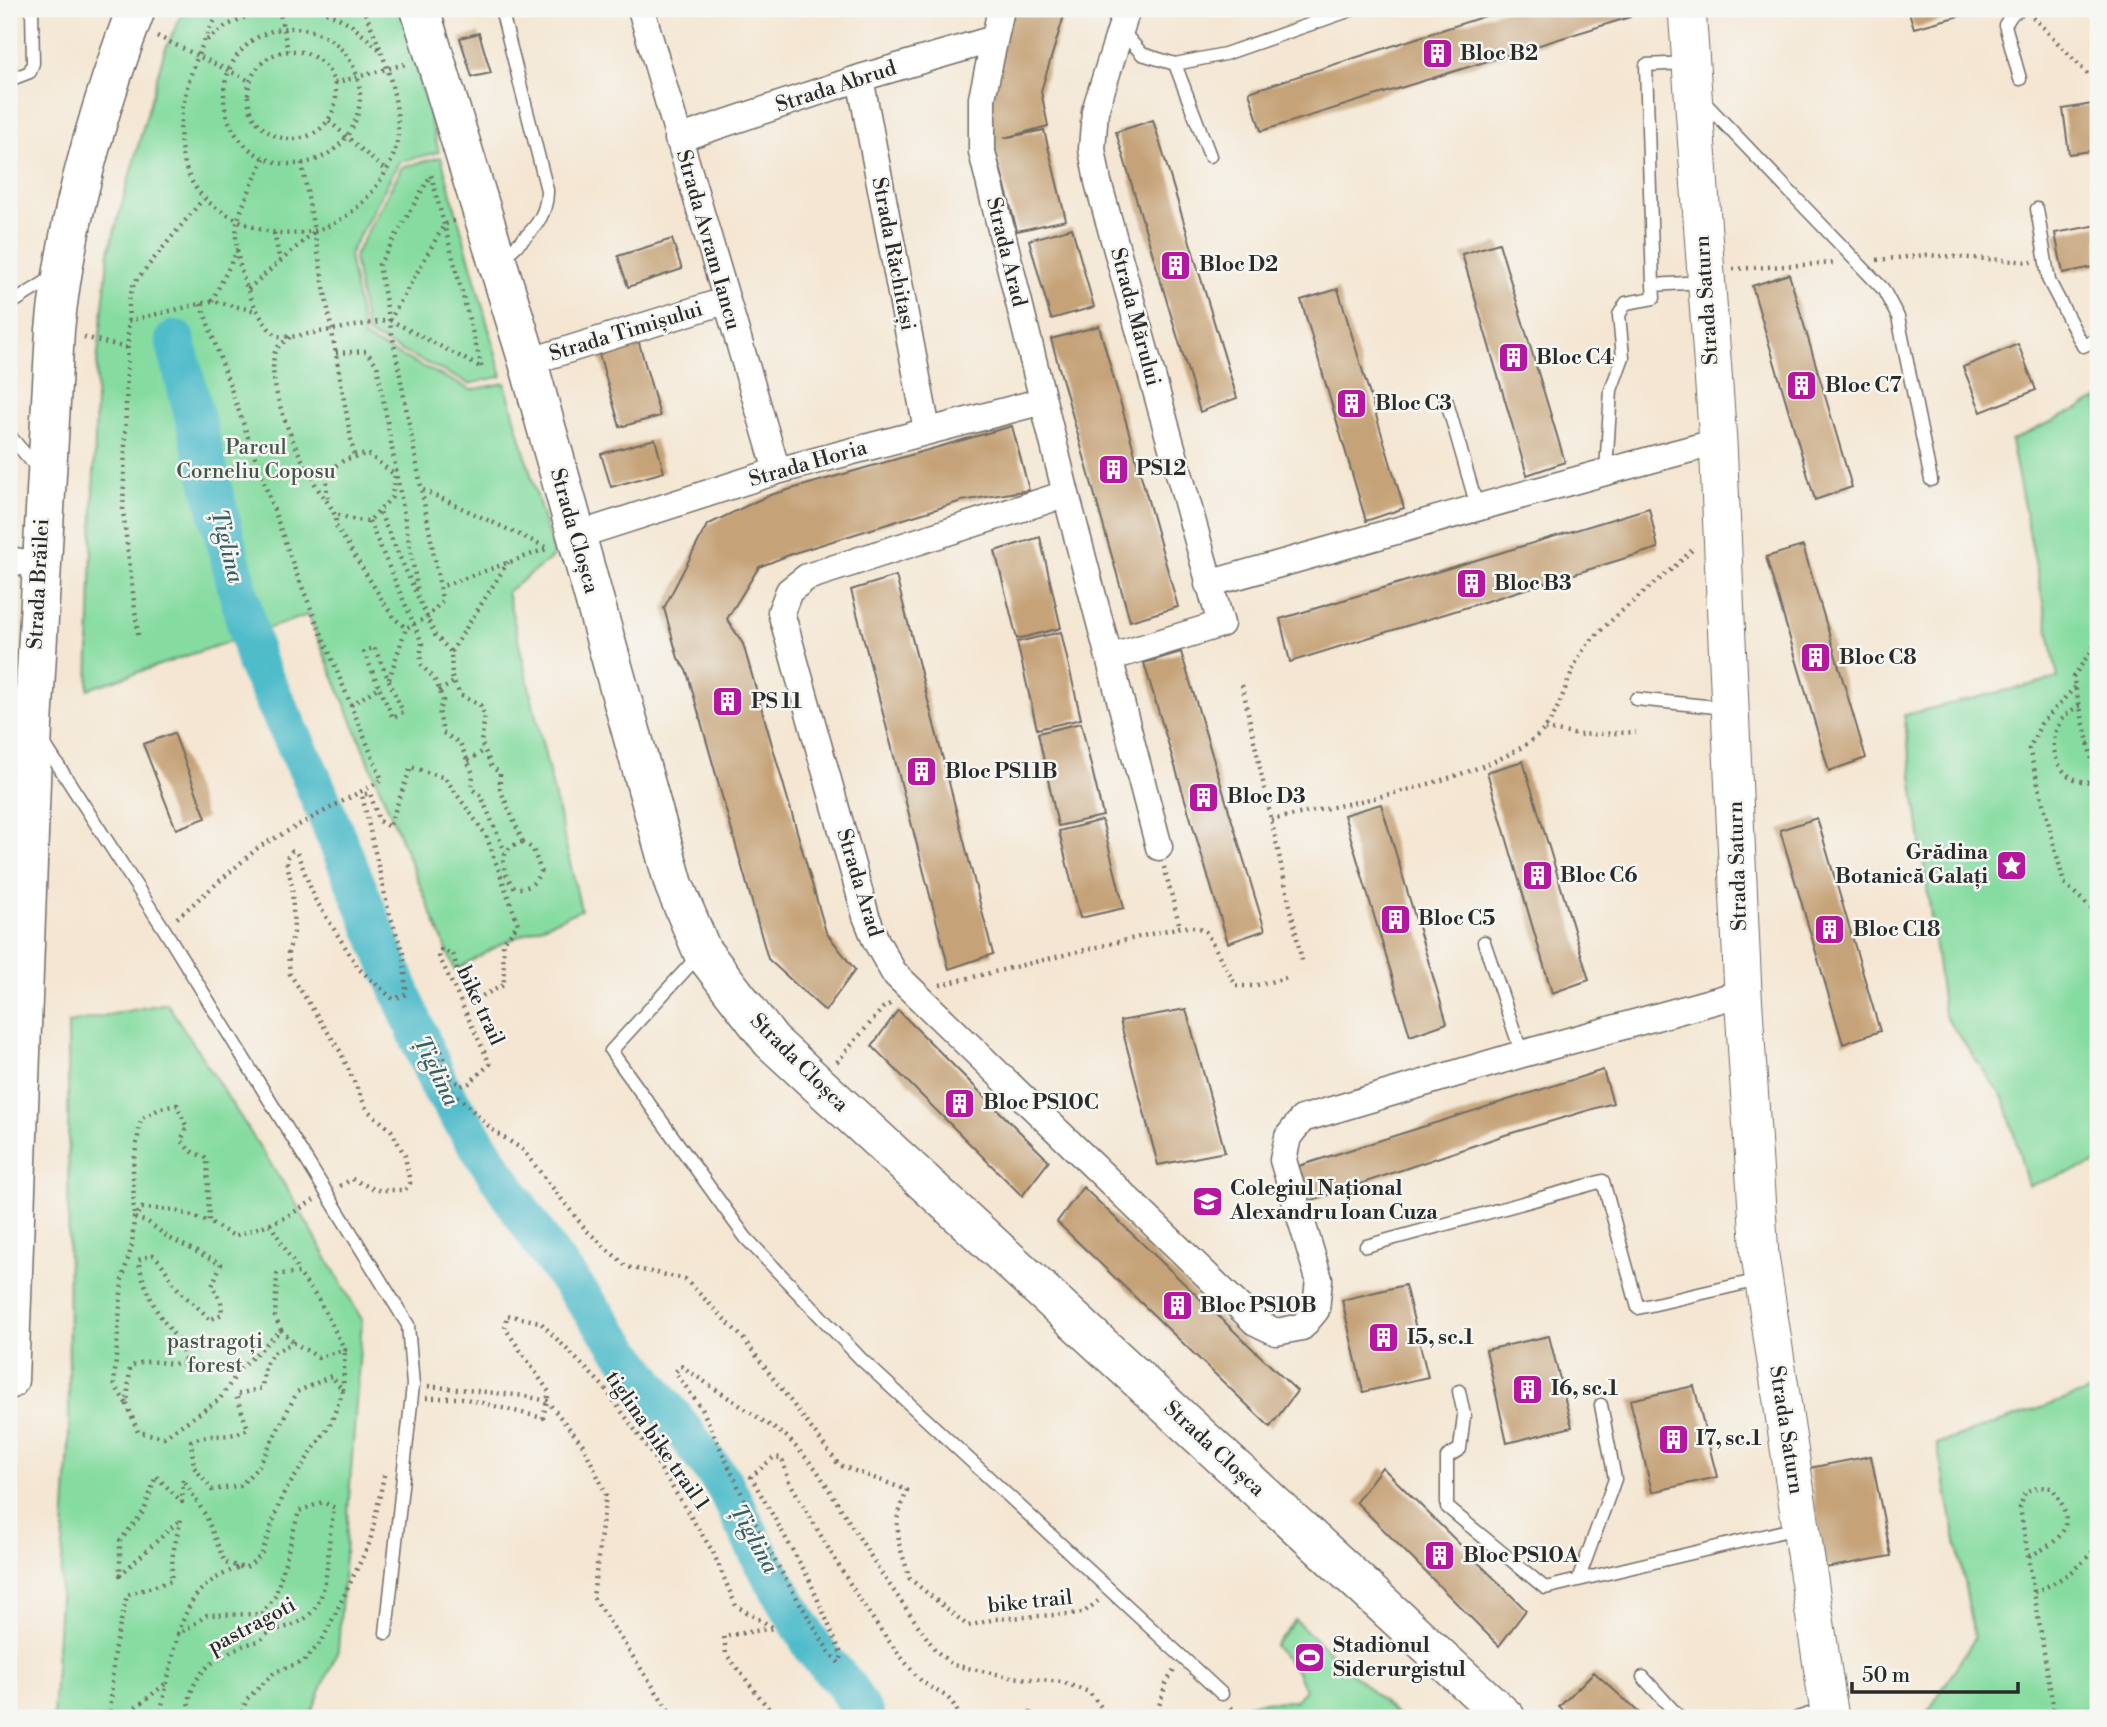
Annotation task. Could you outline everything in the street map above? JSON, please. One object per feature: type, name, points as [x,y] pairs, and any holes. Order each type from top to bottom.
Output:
[{"type":"main road","name":"Strada Brăilei","points":[[9,1380],[33,726],[25,563],[44,478],[61,272],[80,180],[136,9]]},
{"type":"main road","name":"Strada Cloșca","points":[[421,9],[528,362],[562,542],[674,885],[702,951],[771,1041],[1506,1718]]},
{"type":"street","name":"Strada Avram Iancu","points":[[641,9],[777,471]]},
{"type":"street","name":"Strada Arad","points":[[1001,9],[982,98],[982,152],[1042,401],[1159,847]]},
{"type":"street","name":"Strada Saturn","points":[[1687,9],[1718,442],[1743,993],[1763,1280],[1801,1527],[1818,1715]]},
{"type":"street","name":"Strada Mărului","points":[[1109,658],[1221,624],[1098,181],[1092,149],[1095,111],[1125,20]]},
{"type":"street","name":"Strada Abrud","points":[[678,139],[860,78],[994,39]]},
{"type":"street","name":"Strada Răchitași","points":[[860,78],[927,430]]},
{"type":"street","name":"Strada Timișului","points":[[528,362],[725,301]]},
{"type":"street","name":"Strada Horia","points":[[562,542],[777,471],[1042,401]]},
{"type":"street","points":[[1208,584],[1478,510],[1606,471],[1718,442]]},
{"type":"street","name":"Strada Arad","points":[[1066,494],[807,577],[789,591],[781,612],[866,916],[894,973],[1255,1322],[1276,1332],[1302,1327],[1316,1310],[1319,1279],[1283,1160],[1288,1138],[1302,1119],[1522,1054]]},
{"type":"street","points":[[1522,1054],[1743,993]]},
{"type":"lane","points":[[9,80],[30,72],[33,63],[33,9]]},
{"type":"lane","points":[[498,262],[541,221],[547,204],[547,190],[501,9]]},
{"type":"lane","points":[[1125,20],[1142,54],[1175,64],[1225,54],[1354,9]]},
{"type":"lane","points":[[2020,79],[2005,24],[2012,14],[2023,9]]},
{"type":"lane","points":[[1175,64],[1210,156]]},
{"type":"lane","points":[[1606,471],[1611,390],[1623,357],[1619,315],[1626,303],[1654,298],[1646,65],[1691,77],[1883,289],[1898,317],[1931,480]]},
{"type":"lane","points":[[2037,209],[2049,281],[2083,346],[2098,338]]},
{"type":"lane","points":[[9,305],[61,272]]},
{"type":"lane","points":[[1653,285],[1706,282]]},
{"type":"lane","points":[[1446,399],[1478,510]]},
{"type":"lane","points":[[9,435],[44,478]]},
{"type":"lane","points":[[1636,699],[1731,708]]},
{"type":"lane","points":[[33,726],[164,929],[408,1325],[413,1385],[386,1633]]},
{"type":"lane","points":[[1484,942],[1522,1054]]},
{"type":"lane","points":[[702,951],[611,1051],[746,1238],[861,1359],[1222,1694]]},
{"type":"lane","points":[[1366,1246],[1603,1181],[1638,1308],[1763,1280]]},
{"type":"lane","points":[[1459,1391],[1464,1434],[1460,1449],[1447,1457],[1447,1507],[1545,1588],[1801,1527]]},
{"type":"lane","points":[[1579,1578],[1615,1479],[1601,1405]]},
{"type":"lane","points":[[1643,1677],[1680,1718]]},
{"type":"path","points":[[221,9],[200,55],[180,122],[182,150],[190,179],[203,199],[238,221],[274,233],[315,231]]},
{"type":"path","points":[[206,40],[226,26],[263,9]]},
{"type":"path","points":[[279,9],[288,51]]},
{"type":"path","points":[[320,9],[349,23],[380,50]]},
{"type":"path","points":[[248,289],[315,231],[346,218],[387,172],[394,156],[398,131],[387,69],[363,9]]},
{"type":"path","points":[[2023,9],[2098,85]]},
{"type":"path","points":[[283,28],[303,28],[321,34],[338,44],[350,59],[358,77],[360,98],[356,119],[346,138],[334,150],[302,163],[282,163],[264,158],[246,147],[233,130],[225,111],[223,90],[229,70],[250,41],[283,28]]},
{"type":"path","points":[[174,44],[250,80]]},
{"type":"path","points":[[288,51],[317,58],[328,69],[335,83],[335,109],[329,121],[306,138],[278,138],[256,121],[249,108],[250,80],[264,60],[288,51]]},
{"type":"path","points":[[335,83],[411,63]]},
{"type":"path","points":[[329,121],[387,172]]},
{"type":"path","points":[[264,158],[238,221],[236,237],[256,311],[276,336],[290,337],[333,331],[390,320],[482,368],[431,175],[379,265],[390,320],[422,490],[442,601],[428,617],[415,626],[406,628]]},
{"type":"path","points":[[302,163],[354,456]]},
{"type":"path","points":[[138,635],[123,511],[129,300],[134,283],[203,199]]},
{"type":"path","points":[[390,320],[444,225],[482,209]]},
{"type":"path","points":[[274,233],[280,262]]},
{"type":"path","points":[[212,301],[238,249]]},
{"type":"path","points":[[128,321],[212,301],[256,311]]},
{"type":"path","points":[[164,929],[260,846],[382,780],[295,570],[201,304]]},
{"type":"path","points":[[55,330],[127,348]]},
{"type":"path","points":[[290,337],[276,349],[272,368],[279,402],[319,489],[336,514],[336,526],[394,617],[406,628]]},
{"type":"path","points":[[336,353],[358,349],[366,351],[377,365],[420,601]]},
{"type":"path","points":[[328,502],[325,486],[329,472],[341,458],[368,454],[395,475]]},
{"type":"path","points":[[336,514],[369,521],[380,513],[392,497],[395,475]]},
{"type":"path","points":[[422,490],[562,542]]},
{"type":"path","points":[[380,513],[435,635],[450,652],[454,682],[460,695],[480,705],[485,716],[481,742],[492,766],[500,773],[500,789],[523,842],[533,849],[541,871],[535,883],[526,889],[515,888],[506,879],[502,864],[505,852],[514,844],[523,842]]},
{"type":"path","points":[[1271,820],[1405,791],[1479,767],[1514,751],[1545,729],[1587,645],[1671,571],[1722,519]]},
{"type":"path","points":[[369,521],[422,643],[419,659],[422,670],[436,682],[443,701],[439,710],[443,733],[460,743],[473,774],[472,789],[481,796],[505,852]]},
{"type":"path","points":[[440,587],[562,542]]},
{"type":"path","points":[[450,652],[508,562]]},
{"type":"path","points":[[389,679],[406,628]]},
{"type":"path","points":[[2080,706],[2068,711],[2053,733],[2053,746],[2057,762],[2065,773],[2088,783],[2098,784],[2076,687],[2073,677],[2098,640]]},
{"type":"path","points":[[374,647],[389,679],[403,712],[393,718],[364,652],[374,647]]},
{"type":"path","points":[[439,691],[454,682]]},
{"type":"path","points":[[1242,685],[1302,961]]},
{"type":"path","points":[[351,705],[379,687]]},
{"type":"path","points":[[2076,687],[2041,724],[2029,749],[2064,883],[2092,909],[2098,909]]},
{"type":"path","points":[[1545,729],[1579,735],[1636,732]]},
{"type":"path","points":[[2088,744],[2098,741]]},
{"type":"path","points":[[468,761],[485,750]]},
{"type":"path","name":"bike trail","points":[[326,1193],[352,1179],[376,1189],[405,1191],[410,1183],[405,1156],[391,1130],[368,1110],[340,1051],[290,974],[288,953],[294,932],[292,886],[286,859],[292,851],[298,853],[315,899],[359,969],[393,999],[405,994],[404,957],[388,909],[362,795],[370,793],[379,821],[389,827],[411,767],[445,778],[486,835],[518,924],[503,943],[504,985],[482,996],[472,995],[460,978],[453,954],[442,950],[439,956],[490,1064],[469,1083],[461,1086],[452,1078],[439,1045],[433,1046],[453,1092],[495,1132],[522,1149],[586,1230],[627,1267],[685,1279],[742,1337],[839,1465],[907,1490],[897,1519],[899,1544],[910,1579],[968,1626],[995,1619],[1083,1612],[1100,1600],[1110,1608]]},
{"type":"path","points":[[1159,847],[1180,927]]},
{"type":"path","points":[[818,1084],[883,1007],[911,992],[1180,927],[1197,927],[1206,932],[1236,986],[1253,986],[1286,978]]},
{"type":"path","points":[[209,1222],[207,1158],[190,1151],[181,1140],[187,1128],[177,1105],[161,1108],[141,1119],[132,1166],[132,1245],[122,1280],[114,1384],[127,1404],[138,1432],[164,1437],[219,1400],[241,1368],[281,1330]]},
{"type":"path","points":[[134,1218],[142,1208],[174,1210],[209,1222],[234,1236],[270,1224],[326,1193]]},
{"type":"path","points":[[127,1404],[130,1367],[142,1361],[156,1360],[169,1365],[186,1363],[184,1347],[159,1313],[143,1281],[138,1260],[153,1255],[162,1262],[180,1292],[198,1304],[210,1320],[222,1314],[220,1301],[212,1286],[221,1264],[169,1238],[148,1222],[134,1218]]},
{"type":"path","points":[[167,1683],[130,1712],[110,1718],[114,1651],[127,1595],[171,1581],[173,1552],[181,1519],[120,1575],[120,1541],[144,1511],[156,1476],[182,1502],[183,1479],[206,1516],[225,1563],[245,1569],[261,1556],[282,1496],[331,1423],[343,1390],[345,1350],[320,1301],[299,1273],[270,1224]]},
{"type":"path","points":[[299,1273],[277,1273],[275,1317],[281,1330],[294,1343],[318,1357],[345,1350]]},
{"type":"path","name":"tiglina bike trail 1","points":[[547,1401],[549,1392],[505,1328],[508,1315],[540,1322],[604,1387],[645,1444],[713,1552],[736,1606],[775,1628],[724,1636],[726,1654],[776,1718]]},
{"type":"path","points":[[294,1343],[278,1349],[264,1363],[262,1388],[236,1395],[248,1429],[230,1437],[205,1435],[191,1441],[194,1466],[212,1490],[240,1486],[259,1466],[298,1392],[331,1376],[343,1390]]},
{"type":"path","points":[[960,1718],[954,1701],[918,1678],[867,1612],[789,1480],[782,1458],[774,1457],[751,1477],[809,1579],[842,1656],[839,1664],[829,1653],[766,1546],[702,1409],[675,1372],[681,1366],[787,1437],[802,1453],[816,1469],[882,1574],[936,1651],[953,1665],[1062,1682],[1089,1692],[1111,1718]]},
{"type":"path","points":[[413,1385],[525,1396],[547,1401],[583,1445],[606,1494],[593,1597],[674,1718]]},
{"type":"path","points":[[412,1399],[462,1398],[543,1419],[547,1401]]},
{"type":"path","name":"pastragoti","points":[[239,1718],[247,1699],[275,1672],[304,1661],[322,1641],[370,1542],[386,1464]]},
{"type":"path","points":[[2029,1556],[2054,1545],[2064,1532],[2063,1503],[2052,1488],[2040,1487],[2025,1492],[2020,1508],[2055,1718]]},
{"type":"path","name":"pastragoti","points":[[159,1718],[178,1635],[207,1615],[261,1614],[276,1595],[299,1510],[323,1502],[335,1507],[328,1530],[328,1577],[317,1608],[290,1628],[270,1630],[261,1642],[240,1647],[199,1673],[188,1697],[188,1718]]},
{"type":"path","points":[[2034,1592],[2052,1586],[2075,1570],[2098,1546]]},
{"type":"path","points":[[178,1635],[190,1600],[211,1579],[239,1567]]},
{"type":"path","points":[[1155,1718],[1167,1681],[1176,1668],[1167,1659]]},
{"type":"path","points":[[1025,1718],[1030,1713],[1044,1718]]},
{"type":"green space","name":"Parcul Corneliu Coposu","points":[[184,9],[400,9],[439,152],[399,162],[349,255],[364,338],[471,390],[505,383],[554,556],[507,592],[581,910],[503,943],[455,970],[308,615],[88,689],[97,363],[109,251],[164,52]]},
{"type":"green space","points":[[441,157],[502,376],[469,384],[367,334],[354,257],[402,167]]},
{"type":"green space","name":"Grădina Botanică Galați","points":[[2098,399],[2098,1163],[2028,1186],[2005,1101],[1944,1014],[1904,715],[2058,678],[2011,441]]},
{"type":"green space","name":"pastragoți forest","points":[[167,1003],[294,1200],[362,1320],[338,1650],[309,1718],[53,1718],[69,1445],[68,1023]]},
{"type":"green space","points":[[2098,1388],[2098,1718],[1924,1718],[1975,1638],[1937,1444]]},
{"type":"green space","name":"Stadionul Siderurgistul","points":[[1295,1620],[1400,1718],[1198,1718],[1258,1702],[1295,1701],[1305,1690],[1296,1670],[1274,1646]]},
{"type":"building","points":[[1008,9],[1066,9],[1041,91],[1048,126],[1004,138],[1044,130],[1066,220],[1017,231],[993,141],[988,96]]},
{"type":"building","name":"Bloc B2","points":[[1507,9],[1628,9],[1630,17],[1261,131],[1249,92]]},
{"type":"building","points":[[1908,9],[1982,9],[1982,10],[1914,28]]},
{"type":"building","points":[[479,33],[491,73],[472,77],[460,38]]},
{"type":"building","points":[[2098,103],[2098,150],[2069,154],[2063,109]]},
{"type":"building","name":"Bloc D2","points":[[1153,120],[1237,398],[1200,412],[1116,132]]},
{"type":"building","points":[[2098,225],[2098,266],[2063,273],[2055,233]]},
{"type":"building","points":[[1072,228],[1094,307],[1051,319],[1029,240]]},
{"type":"building","points":[[672,239],[682,269],[628,287],[618,256]]},
{"type":"building","name":"Bloc C4","points":[[1499,243],[1565,462],[1527,475],[1462,254]]},
{"type":"building","name":"Bloc C7","points":[[1789,274],[1852,487],[1815,500],[1752,286]]},
{"type":"building","name":"Bloc C3","points":[[1338,289],[1404,508],[1366,521],[1301,300]]},
{"type":"building","name":"PS12","points":[[1099,326],[1178,607],[1130,621],[1051,339]]},
{"type":"building","points":[[637,336],[660,416],[620,427],[597,347]]},
{"type":"building","points":[[2018,344],[2036,390],[1981,412],[1963,367]]},
{"type":"building","name":"PS 11","points":[[1012,426],[1029,490],[962,501],[794,553],[759,567],[727,619],[743,644],[826,932],[855,970],[825,1011],[768,959],[687,672],[678,658],[664,608],[707,525],[767,496]]},
{"type":"building","points":[[655,439],[664,472],[611,487],[601,454]]},
{"type":"building","name":"Bloc B3","points":[[1649,508],[1658,548],[1290,662],[1280,619]]},
{"type":"building","points":[[1040,537],[1061,628],[1017,639],[995,551]]},
{"type":"building","name":"Bloc C8","points":[[1803,546],[1866,758],[1829,771],[1766,557]]},
{"type":"building","name":"Bloc PS11B","points":[[896,576],[993,954],[949,969],[851,590]]},
{"type":"building","points":[[1061,632],[1081,719],[1037,729],[1017,642]]},
{"type":"building","name":"Bloc D3","points":[[1181,652],[1265,930],[1228,943],[1144,663]]},
{"type":"building","points":[[1081,723],[1103,816],[1058,826],[1038,733]]},
{"type":"building","points":[[174,733],[206,818],[176,829],[143,744]]},
{"type":"building","name":"Bloc C6","points":[[1523,761],[1589,980],[1552,993],[1487,772]]},
{"type":"building","name":"Bloc C5","points":[[1381,804],[1447,1023],[1410,1036],[1344,815]]},
{"type":"building","name":"Bloc C18","points":[[1817,818],[1880,1031],[1843,1044],[1780,830]]},
{"type":"building","points":[[1102,820],[1124,908],[1080,918],[1059,831]]},
{"type":"building","name":"Colegiul Național Alexandru Ioan Cuza","points":[[1186,1009],[1225,1152],[1158,1165],[1120,1021]]},
{"type":"building","name":"Bloc PS10C","points":[[898,1010],[1049,1161],[1022,1196],[872,1046]]},
{"type":"building","points":[[1603,1070],[1613,1103],[1505,1135],[1295,1206],[1283,1171]]},
{"type":"building","name":"Bloc PS10B","points":[[1083,1187],[1297,1391],[1270,1427],[1057,1222]]},
{"type":"building","name":"I5, sc.1","points":[[1405,1285],[1428,1377],[1363,1392],[1342,1300]]},
{"type":"building","name":"I6, sc.1","points":[[1549,1336],[1572,1427],[1507,1443],[1486,1350]]},
{"type":"building","name":"I7, sc.1","points":[[1694,1386],[1717,1477],[1652,1492],[1630,1400]]},
{"type":"building","points":[[1871,1456],[1891,1556],[1825,1568],[1809,1468]]},
{"type":"building","name":"Bloc PS10A","points":[[1382,1467],[1526,1610],[1499,1646],[1356,1502]]},
{"type":"building","points":[[1594,1672],[1645,1718],[1571,1718],[1559,1707]]},
{"type":"waterway","name":"Țiglina","points":[[175,340],[256,662],[310,774],[439,1085],[547,1251],[724,1484],[761,1558],[816,1652],[845,1684],[865,1718]]},
{"type":"place","name":"Bloc B2","points":[[1437,54]]},
{"type":"place","name":"Bloc D2","points":[[1176,265]]},
{"type":"place","name":"Bloc C4","points":[[1513,358]]},
{"type":"place","name":"Bloc C7","points":[[1802,386]]},
{"type":"place","name":"Bloc C3","points":[[1352,404]]},
{"type":"place","name":"PS12","points":[[1113,469]]},
{"type":"place","name":"Bloc B3","points":[[1471,584]]},
{"type":"place","name":"Bloc C8","points":[[1816,658]]},
{"type":"place","name":"PS 11","points":[[728,702]]},
{"type":"place","name":"Bloc PS11B","points":[[922,772]]},
{"type":"place","name":"Bloc D3","points":[[1204,797]]},
{"type":"place","name":"Grădina Botanică Galați","points":[[2011,865]]},
{"type":"place","name":"Bloc C6","points":[[1537,876]]},
{"type":"place","name":"Bloc C5","points":[[1395,919]]},
{"type":"place","name":"Bloc C18","points":[[1830,930]]},
{"type":"place","name":"Bloc PS10C","points":[[960,1103]]},
{"type":"place","name":"Colegiul Național Alexandru Ioan Cuza","points":[[1207,1201]]},
{"type":"place","name":"Bloc PS10B","points":[[1177,1306]]},
{"type":"place","name":"I5, sc.1","points":[[1384,1338]]},
{"type":"place","name":"I6, sc.1","points":[[1528,1389]]},
{"type":"place","name":"I7, sc.1","points":[[1673,1439]]},
{"type":"place","name":"Bloc PS10A","points":[[1440,1556]]},
{"type":"place","name":"Stadionul Siderurgistul","points":[[1310,1658]]}]
